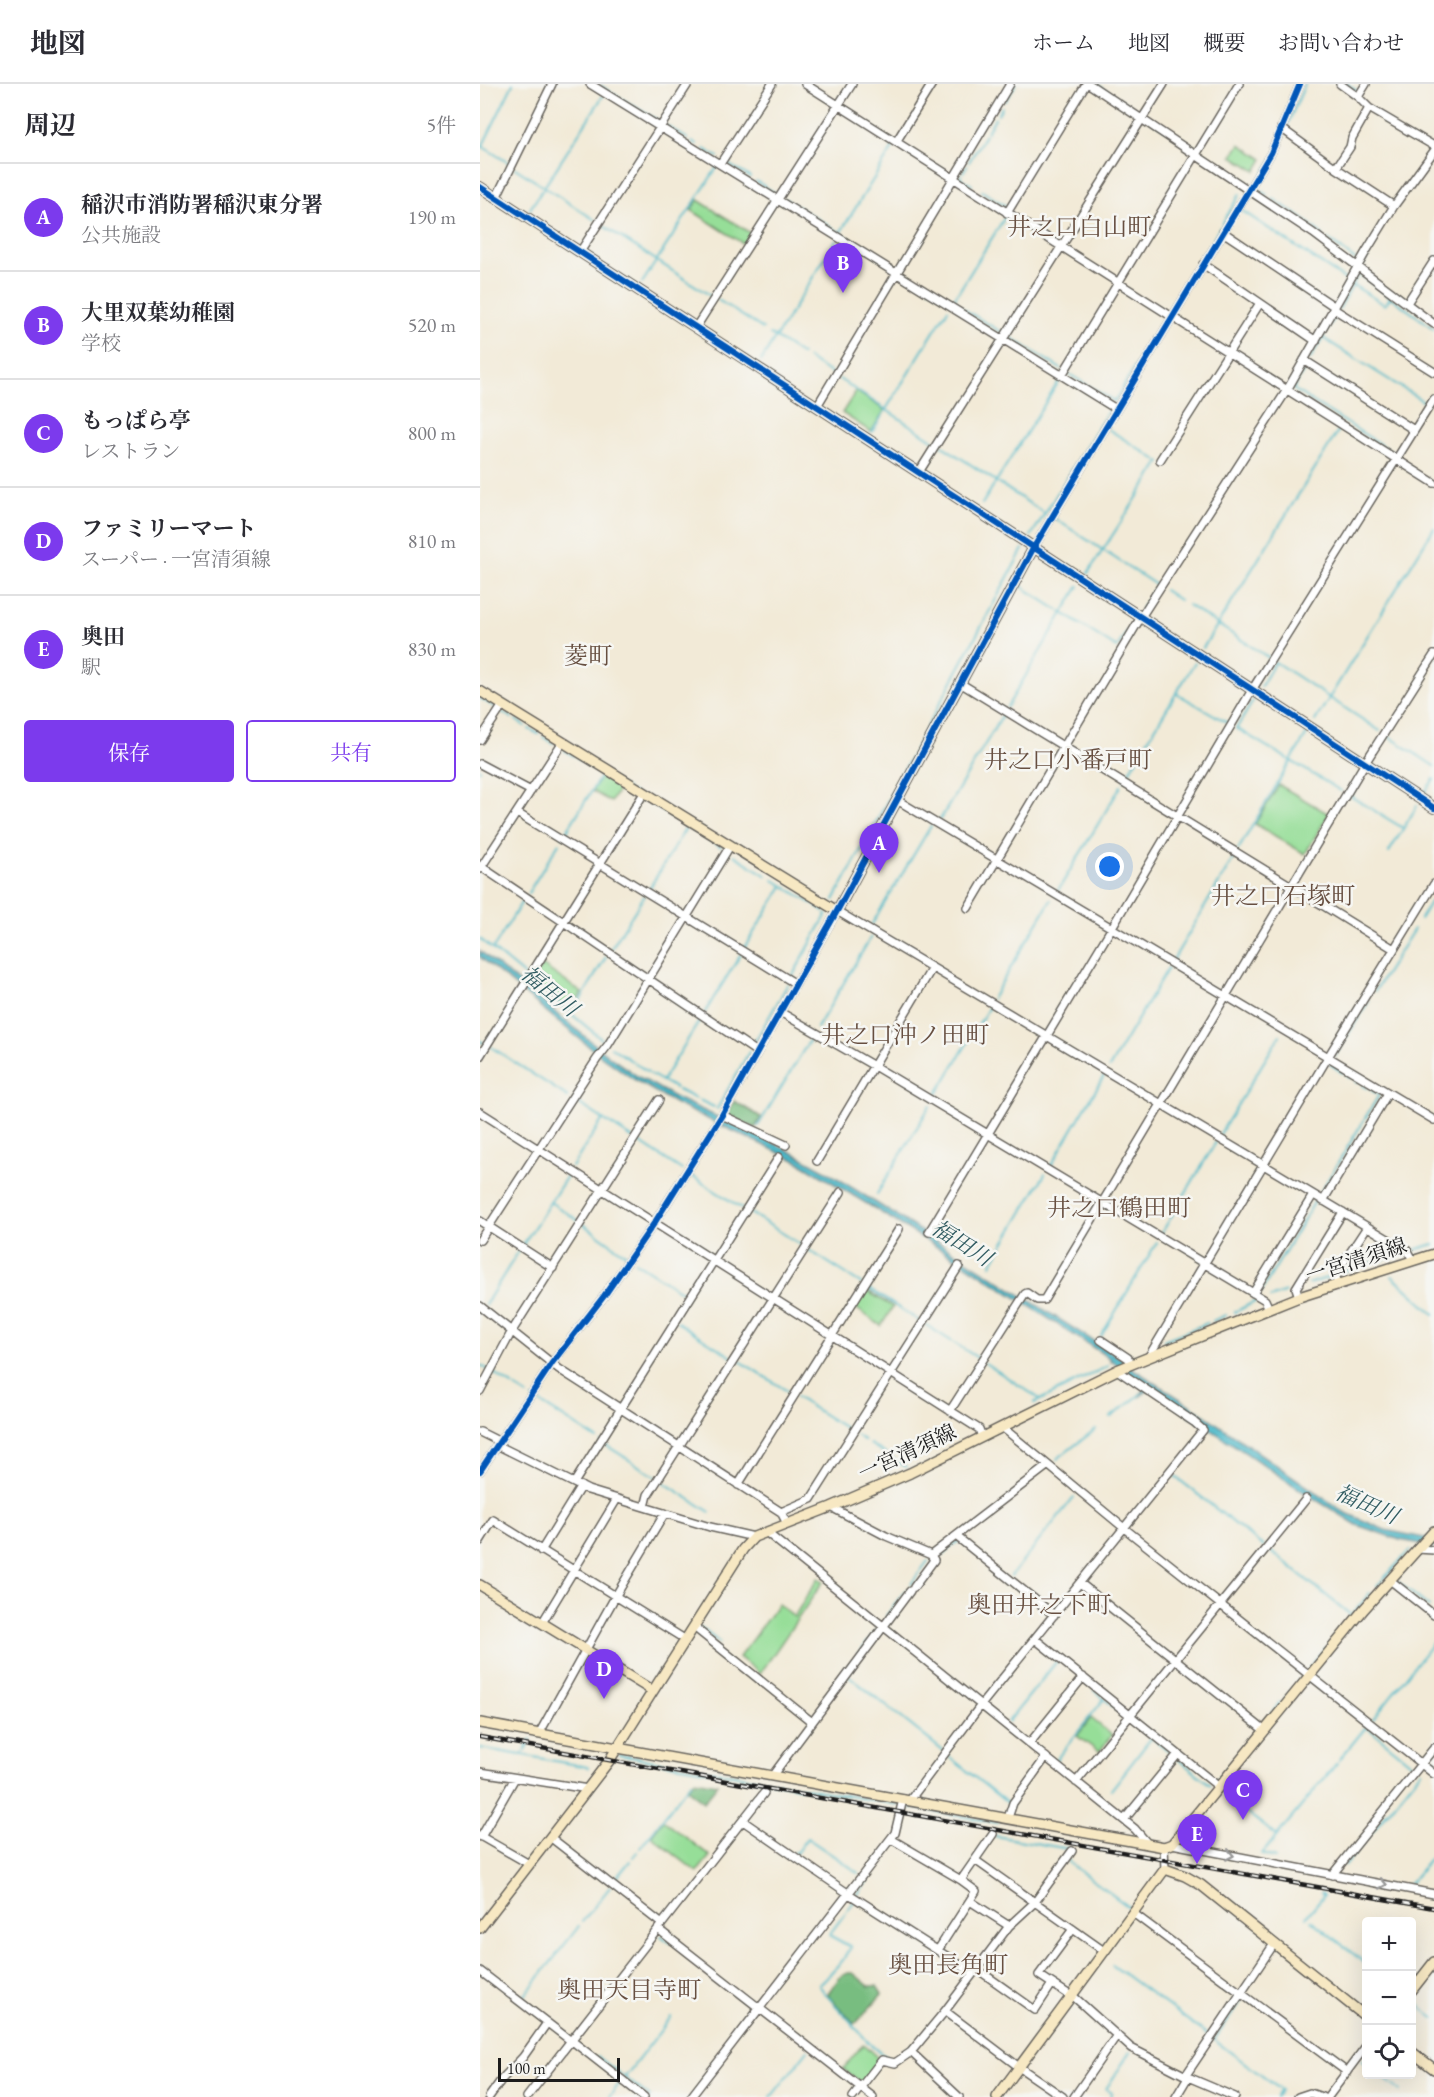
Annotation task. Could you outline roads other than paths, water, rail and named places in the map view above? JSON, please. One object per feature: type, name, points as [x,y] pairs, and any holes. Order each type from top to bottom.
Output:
[{"type":"street","points":[[496,198],[552,84]]},
{"type":"street","points":[[590,84],[1116,409]]},
{"type":"street","points":[[580,252],[688,84]]},
{"type":"street","points":[[720,164],[772,84]]},
{"type":"street","points":[[805,84],[1434,483]]},
{"type":"street","points":[[696,327],[852,84]]},
{"type":"street","points":[[896,142],[932,84]]},
{"type":"street","points":[[817,406],[1010,84]]},
{"type":"street","points":[[1007,213],[1088,84],[1314,233],[1434,324]]},
{"type":"street","points":[[919,472],[1164,84]]},
{"type":"street","points":[[1062,375],[1239,84]]},
{"type":"street","points":[[480,1471],[552,1363],[604,1296],[655,1222],[722,1115],[837,911],[1034,547],[1271,153],[1300,84]]},
{"type":"street","points":[[1340,84],[1370,108],[1434,146]]},
{"type":"street","points":[[1358,97],[1366,84]]},
{"type":"street","points":[[1336,168],[1350,147],[1352,138],[1370,108]]},
{"type":"street","points":[[1281,128],[1394,206]]},
{"type":"street","points":[[968,908],[1141,617],[1287,390],[1394,206],[1434,151]]},
{"type":"street","points":[[480,187],[1434,808]]},
{"type":"street","points":[[1223,232],[1334,308],[1434,372]]},
{"type":"street","points":[[1407,303],[1434,261]]},
{"type":"street","points":[[1203,264],[1316,341]]},
{"type":"street","points":[[1160,460],[1260,303]]},
{"type":"street","points":[[1304,360],[1414,430]]},
{"type":"street","points":[[929,1232],[1252,690],[1434,399]]},
{"type":"street","points":[[950,1411],[1024,1295],[1027,1293],[1037,1300],[1044,1300],[1365,763],[1434,655]]},
{"type":"street","points":[[960,683],[1394,949]]},
{"type":"street","points":[[480,691],[837,911],[1408,1251],[1413,1260]]},
{"type":"street","points":[[480,740],[503,705]]},
{"type":"street","points":[[562,742],[480,868],[757,1052]]},
{"type":"street","points":[[480,764],[531,791]]},
{"type":"street","points":[[480,1056],[645,793]]},
{"type":"street","points":[[897,800],[1434,1120]]},
{"type":"street","points":[[517,813],[796,984]]},
{"type":"street","points":[[480,1240],[604,1049],[730,846]]},
{"type":"street","points":[[1149,1356],[1434,884]]},
{"type":"street","points":[[817,1161],[932,968]]},
{"type":"street","points":[[780,1012],[1265,1300],[1269,1309]]},
{"type":"street","points":[[1323,1201],[1388,1093]]},
{"type":"street","points":[[480,1391],[512,1331],[658,1100]]},
{"type":"street","points":[[480,1112],[979,1429],[982,1437]]},
{"type":"street","points":[[722,1115],[786,1145]]},
{"type":"street","points":[[541,1551],[620,1409],[779,1157]]},
{"type":"street","points":[[645,1507],[648,1496],[841,1192]]},
{"type":"street","points":[[1253,1293],[1313,1195]]},
{"type":"street","points":[[1299,1297],[1296,1288],[1343,1212]]},
{"type":"street","points":[[480,1221],[553,1268]]},
{"type":"street","points":[[1337,1284],[1335,1274],[1367,1227]]},
{"type":"street","points":[[738,1485],[899,1228]]},
{"type":"street","name":"一宮清須線","points":[[480,1928],[617,1748],[743,1549],[754,1537],[910,1473],[1149,1356],[1299,1297],[1434,1254]]},
{"type":"street","points":[[781,1512],[811,1499],[959,1266]]},
{"type":"street","points":[[480,1306],[552,1363],[781,1512],[787,1524]]},
{"type":"street","points":[[691,2097],[896,1833],[906,1799],[1203,1430],[1146,1388],[1125,1366],[1128,1358],[1101,1340]]},
{"type":"street","points":[[1002,1427],[1124,1528],[1434,1774]]},
{"type":"street","points":[[480,1432],[578,1485],[617,1499],[754,1537]]},
{"type":"street","points":[[931,1555],[1047,1466]]},
{"type":"street","points":[[542,1623],[617,1499]]},
{"type":"street","points":[[1076,1782],[1306,1499]]},
{"type":"street","points":[[772,1776],[934,1560],[931,1555],[886,1536],[831,1507]]},
{"type":"street","points":[[539,1734],[615,1597],[665,1513]]},
{"type":"street","points":[[480,1541],[493,1521],[686,1640]]},
{"type":"street","points":[[766,1532],[1124,1820],[1148,1844]]},
{"type":"street","points":[[997,2097],[1165,1869],[1168,1846],[1390,1580],[1432,1533]]},
{"type":"street","points":[[956,1536],[1054,1615]]},
{"type":"street","points":[[1418,1548],[1434,1550]]},
{"type":"street","points":[[1390,1580],[1434,1615]]},
{"type":"street","points":[[1080,1583],[1265,1731]]},
{"type":"street","points":[[480,1585],[653,1691]]},
{"type":"street","points":[[694,1627],[812,1722]]},
{"type":"street","points":[[1035,1639],[1219,1787]]},
{"type":"street","points":[[1029,1744],[1083,1677]]},
{"type":"street","points":[[480,1723],[1434,1894]]},
{"type":"street","points":[[1332,1875],[1434,1748]]},
{"type":"street","points":[[1124,1820],[1178,1754]]},
{"type":"street","points":[[1008,1818],[1013,1803],[1046,1757]]},
{"type":"street","points":[[480,1772],[588,1789]]},
{"type":"street","points":[[515,1778],[481,1837],[529,1864]]},
{"type":"street","points":[[527,2097],[764,1793]]},
{"type":"street","points":[[743,1821],[849,1894],[1035,2010],[1052,1984]]},
{"type":"street","points":[[962,1880],[993,1834]]},
{"type":"street","points":[[550,1837],[759,2008],[873,2097]]},
{"type":"street","points":[[891,1839],[962,1880],[976,1891],[938,1950]]},
{"type":"street","points":[[853,2097],[882,2060],[895,2063],[911,2052],[1009,1926],[1035,1902],[1072,1851]]},
{"type":"street","points":[[975,1860],[1104,1951]]},
{"type":"street","points":[[1165,1869],[1201,1885],[1362,2014]]},
{"type":"street","points":[[970,1901],[1009,1926]]},
{"type":"street","points":[[1133,1913],[1347,2072]]},
{"type":"street","points":[[1073,1929],[1039,1976],[1072,1995],[1131,2048],[1235,2097]]},
{"type":"street","points":[[1176,2097],[1187,2076],[1274,1944]]},
{"type":"street","points":[[1416,1985],[1432,1967]]},
{"type":"street","points":[[480,1971],[644,2097]]},
{"type":"street","points":[[945,2011],[1063,2097]]},
{"type":"street","points":[[489,2097],[501,2079],[523,2057],[547,2023]]},
{"type":"street","points":[[1074,2097],[1117,2035]]},
{"type":"street","points":[[1328,2097],[1362,2051]]},
{"type":"street","points":[[911,2052],[959,2097]]},
{"type":"street","points":[[1416,2055],[1434,2069]]},
{"type":"street","points":[[1298,2097],[1310,2093],[1322,2097]]},
{"type":"water","points":[[480,951],[610,1057],[637,1076],[674,1097],[784,1148],[826,1171],[1120,1358],[1123,1357],[1133,1369],[1193,1407],[1344,1512],[1385,1530],[1434,1540],[1434,1546],[1400,1540],[1357,1525],[1207,1427],[1204,1428],[1203,1424],[1151,1388],[1139,1397],[1146,1384],[968,1266],[799,1162],[676,1104],[632,1078],[597,1053],[480,957]]},
{"type":"waterway","points":[[482,147],[513,84]]},
{"type":"waterway","points":[[1005,101],[1016,84]]},
{"type":"waterway","points":[[1096,84],[1140,112]]},
{"type":"waterway","points":[[1286,128],[1305,84]]},
{"type":"waterway","points":[[1347,84],[1357,91]]},
{"type":"waterway","points":[[601,86],[611,92]]},
{"type":"waterway","points":[[614,94],[659,121]]},
{"type":"waterway","points":[[530,209],[603,96]]},
{"type":"waterway","points":[[998,114],[1002,107]]},
{"type":"waterway","points":[[987,132],[995,118]]},
{"type":"waterway","points":[[1148,118],[1195,148]]},
{"type":"waterway","points":[[667,126],[688,139]]},
{"type":"waterway","points":[[1276,153],[1284,134]]},
{"type":"waterway","points":[[969,162],[985,135]]},
{"type":"waterway","points":[[692,142],[697,145]]},
{"type":"waterway","points":[[480,145],[509,163]]},
{"type":"waterway","points":[[840,233],[894,146]]},
{"type":"waterway","points":[[704,149],[718,157]]},
{"type":"waterway","points":[[1204,154],[1247,182]]},
{"type":"waterway","points":[[1267,195],[1255,187],[1272,160]]},
{"type":"waterway","points":[[726,163],[750,177]]},
{"type":"waterway","points":[[642,283],[718,166]]},
{"type":"waterway","points":[[963,172],[967,166]]},
{"type":"waterway","points":[[515,168],[595,220]]},
{"type":"waterway","points":[[961,175],[960,178],[972,185]]},
{"type":"waterway","points":[[756,181],[775,193]]},
{"type":"waterway","points":[[982,191],[1006,206]]},
{"type":"waterway","points":[[1222,224],[1240,194]]},
{"type":"waterway","points":[[1272,198],[1291,211]]},
{"type":"waterway","points":[[785,199],[868,250]]},
{"type":"waterway","points":[[1241,210],[1346,280]]},
{"type":"waterway","points":[[1293,212],[1304,220]]},
{"type":"waterway","points":[[953,301],[1005,217]]},
{"type":"waterway","points":[[1306,221],[1323,235]]},
{"type":"waterway","points":[[602,225],[711,296]]},
{"type":"waterway","points":[[1213,239],[1220,227]]},
{"type":"waterway","points":[[1328,239],[1355,260]]},
{"type":"waterway","points":[[761,361],[836,240]]},
{"type":"waterway","points":[[1207,249],[1211,243]]},
{"type":"waterway","points":[[1200,260],[1205,252]]},
{"type":"waterway","points":[[875,254],[895,267]]},
{"type":"waterway","points":[[1363,265],[1368,254]]},
{"type":"waterway","points":[[1187,282],[1198,263]]},
{"type":"waterway","points":[[905,273],[1001,332]]},
{"type":"waterway","points":[[1339,309],[1359,274],[1434,329]]},
{"type":"waterway","points":[[1177,297],[1185,285]]},
{"type":"waterway","points":[[1353,285],[1385,305],[1391,296]]},
{"type":"waterway","points":[[718,300],[763,329]]},
{"type":"waterway","points":[[1170,309],[1175,301]]},
{"type":"waterway","points":[[872,432],[948,309]]},
{"type":"waterway","points":[[1310,359],[1335,317]]},
{"type":"waterway","points":[[1158,330],[1164,320]]},
{"type":"waterway","points":[[1153,337],[1156,333]]},
{"type":"waterway","points":[[770,334],[802,355]]},
{"type":"waterway","points":[[1010,337],[1061,369]]},
{"type":"waterway","points":[[1323,338],[1426,403]]},
{"type":"waterway","points":[[1139,360],[1151,340]]},
{"type":"waterway","points":[[807,358],[832,374]]},
{"type":"waterway","points":[[1115,401],[1137,363]]},
{"type":"waterway","points":[[1306,367],[1293,389],[1394,453]]},
{"type":"waterway","points":[[1069,374],[1114,401]]},
{"type":"waterway","points":[[982,504],[1061,378]]},
{"type":"waterway","points":[[839,379],[934,441]]},
{"type":"waterway","points":[[1031,536],[1108,411]]},
{"type":"waterway","points":[[1203,648],[1340,428]]},
{"type":"waterway","points":[[1088,573],[1160,462],[1108,429]]},
{"type":"waterway","points":[[941,445],[1044,513]]},
{"type":"waterway","points":[[1054,518],[1156,585],[1142,608]]},
{"type":"waterway","points":[[1315,721],[1434,528]]},
{"type":"waterway","points":[[834,900],[1023,549]]},
{"type":"waterway","points":[[1019,585],[1117,648],[1127,631]]},
{"type":"waterway","points":[[1007,707],[1079,586]]},
{"type":"waterway","points":[[1164,590],[1179,600]]},
{"type":"waterway","points":[[1188,605],[1269,658]]},
{"type":"waterway","points":[[1124,780],[1195,662]]},
{"type":"waterway","points":[[1261,686],[1275,662],[1380,731]]},
{"type":"waterway","points":[[1176,693],[1228,723]]},
{"type":"waterway","points":[[480,698],[498,709]]},
{"type":"waterway","points":[[1236,729],[1253,701]]},
{"type":"waterway","points":[[502,712],[512,718]]},
{"type":"waterway","points":[[940,820],[1003,714]]},
{"type":"waterway","points":[[516,720],[525,726]]},
{"type":"waterway","points":[[1236,728],[1341,791]]},
{"type":"waterway","points":[[529,729],[539,734]]},
{"type":"waterway","points":[[1238,850],[1307,734]]},
{"type":"waterway","points":[[1373,758],[1387,735],[1434,766]]},
{"type":"waterway","points":[[543,737],[553,743]]},
{"type":"waterway","points":[[565,751],[574,756]]},
{"type":"waterway","points":[[577,758],[593,768]]},
{"type":"waterway","points":[[599,772],[627,789]]},
{"type":"waterway","points":[[1365,772],[1350,796],[1403,828]]},
{"type":"waterway","points":[[563,837],[602,774]]},
{"type":"waterway","points":[[1425,792],[1434,779]]},
{"type":"waterway","points":[[1057,892],[1121,786]]},
{"type":"waterway","points":[[631,792],[635,794]]},
{"type":"waterway","points":[[648,802],[654,806]]},
{"type":"waterway","points":[[1389,852],[1417,806]]},
{"type":"waterway","points":[[658,808],[664,812]]},
{"type":"waterway","points":[[670,815],[694,831]]},
{"type":"waterway","points":[[649,889],[687,826]]},
{"type":"waterway","points":[[872,924],[931,826]]},
{"type":"waterway","points":[[700,834],[721,847]]},
{"type":"waterway","points":[[528,893],[559,843]]},
{"type":"waterway","points":[[734,855],[767,876]]},
{"type":"waterway","points":[[1173,960],[1235,856]]},
{"type":"waterway","points":[[774,880],[824,911]]},
{"type":"waterway","points":[[744,948],[783,886]]},
{"type":"waterway","points":[[611,949],[644,896]]},
{"type":"waterway","points":[[493,949],[523,900]]},
{"type":"waterway","points":[[992,999],[1051,900]]},
{"type":"waterway","points":[[1420,919],[1431,901]]},
{"type":"waterway","points":[[792,977],[827,914]]},
{"type":"waterway","points":[[1375,991],[1414,929]]},
{"type":"waterway","points":[[817,1028],[871,937]]},
{"type":"waterway","name":"福田川","points":[[480,939],[525,976]]},
{"type":"waterway","points":[[705,1012],[741,954]]},
{"type":"waterway","name":"福田川","points":[[572,1014],[606,957]]},
{"type":"waterway","points":[[1109,1068],[1168,968]]},
{"type":"waterway","points":[[753,1045],[788,984]]},
{"type":"waterway","name":"福田川","points":[[540,988],[604,1041]]},
{"type":"waterway","points":[[1335,1056],[1369,1001]]},
{"type":"waterway","points":[[935,1097],[989,1007]]},
{"type":"waterway","points":[[662,1081],[700,1020]]},
{"type":"waterway","points":[[1220,1134],[1280,1035]]},
{"type":"waterway","points":[[758,1126],[812,1036]]},
{"type":"waterway","points":[[480,1041],[484,1043]]},
{"type":"waterway","points":[[491,1047],[568,1097]]},
{"type":"waterway","points":[[611,1047],[648,1072]]},
{"type":"waterway","points":[[717,1109],[749,1052]]},
{"type":"waterway","points":[[1330,1064],[1343,1073]]},
{"type":"waterway","points":[[650,1074],[675,1088]]},
{"type":"waterway","points":[[1050,1167],[1104,1076]]},
{"type":"waterway","points":[[1363,1086],[1367,1088]]},
{"type":"waterway","points":[[678,1090],[696,1099]]},
{"type":"waterway","points":[[1320,1193],[1379,1095],[1371,1090]]},
{"type":"waterway","points":[[699,1100],[714,1107]]},
{"type":"waterway","points":[[575,1101],[632,1138]]},
{"type":"waterway","points":[[877,1194],[930,1106]]},
{"type":"waterway","points":[[572,1167],[603,1119]]},
{"type":"waterway","points":[[636,1140],[682,1170]]},
{"type":"waterway","points":[[1161,1234],[1216,1142]]},
{"type":"waterway","points":[[522,1246],[569,1173]]},
{"type":"waterway","name":"福田川","points":[[991,1265],[1045,1174]]},
{"type":"waterway","points":[[690,1175],[743,1209]]},
{"type":"waterway","points":[[1261,1292],[1315,1201]]},
{"type":"waterway","points":[[550,1202],[579,1221]]},
{"type":"waterway","points":[[747,1211],[803,1246]]},
{"type":"waterway","points":[[583,1224],[628,1256]]},
{"type":"waterway","points":[[1101,1336],[1157,1242]]},
{"type":"waterway","points":[[1414,1250],[1434,1244]]},
{"type":"waterway","points":[[485,1305],[520,1249]]},
{"type":"waterway","points":[[807,1249],[862,1284]]},
{"type":"waterway","points":[[1395,1256],[1404,1253]]},
{"type":"waterway","points":[[1379,1261],[1387,1258]]},
{"type":"waterway","points":[[635,1262],[687,1295],[672,1319]]},
{"type":"waterway","points":[[1370,1263],[1374,1262]]},
{"type":"waterway","points":[[1342,1272],[1364,1265]]},
{"type":"waterway","points":[[1392,1276],[1434,1314]]},
{"type":"waterway","points":[[1309,1284],[1329,1277]]},
{"type":"waterway","points":[[866,1287],[921,1322]]},
{"type":"waterway","points":[[1270,1298],[1286,1292]]},
{"type":"waterway","points":[[1235,1312],[1256,1301]]},
{"type":"waterway","points":[[1213,1321],[1226,1315]]},
{"type":"waterway","points":[[677,1322],[732,1357]]},
{"type":"waterway","points":[[1164,1340],[1208,1323]]},
{"type":"waterway","points":[[926,1325],[981,1360]]},
{"type":"waterway","points":[[737,1359],[792,1394]]},
{"type":"waterway","points":[[985,1363],[1040,1399]]},
{"type":"waterway","points":[[480,1365],[489,1370]]},
{"type":"waterway","points":[[1034,1403],[1108,1366]]},
{"type":"waterway","points":[[492,1372],[527,1395]]},
{"type":"waterway","points":[[1111,1417],[1141,1394]]},
{"type":"waterway","points":[[796,1397],[851,1432]]},
{"type":"waterway","points":[[533,1398],[597,1439]]},
{"type":"waterway","points":[[1057,1459],[1096,1429]]},
{"type":"waterway","points":[[856,1435],[865,1441]]},
{"type":"waterway","points":[[601,1442],[656,1477]]},
{"type":"waterway","points":[[870,1444],[906,1467]]},
{"type":"waterway","points":[[1171,1473],[1264,1547]]},
{"type":"waterway","points":[[660,1480],[710,1512]]},
{"type":"waterway","points":[[1011,1576],[1074,1497]]},
{"type":"waterway","points":[[941,1556],[959,1542]]},
{"type":"waterway","points":[[1268,1549],[1352,1616]]},
{"type":"waterway","points":[[1377,1586],[1410,1550]]},
{"type":"waterway","points":[[911,1584],[928,1561]]},
{"type":"waterway","points":[[1398,1582],[1429,1607]]},
{"type":"waterway","points":[[886,1616],[907,1589]]},
{"type":"waterway","points":[[1333,1638],[1370,1593]]},
{"type":"waterway","points":[[858,1655],[879,1627]]},
{"type":"waterway","points":[[701,1628],[720,1643]]},
{"type":"waterway","points":[[1373,1719],[1434,1641]]},
{"type":"waterway","points":[[1309,1668],[1326,1647]]},
{"type":"waterway","points":[[1008,1722],[1057,1661]]},
{"type":"waterway","points":[[1285,1698],[1304,1675]]},
{"type":"waterway","points":[[849,1676],[943,1751]]},
{"type":"waterway","points":[[1095,1691],[1126,1717]]},
{"type":"waterway","points":[[1055,1761],[1104,1699]]},
{"type":"waterway","points":[[1262,1725],[1280,1703]]},
{"type":"waterway","points":[[1130,1720],[1174,1755]]},
{"type":"waterway","points":[[1339,1760],[1366,1727]]},
{"type":"waterway","points":[[1368,1728],[1416,1767]]},
{"type":"waterway","points":[[1216,1782],[1260,1729]]},
{"type":"waterway","points":[[1111,1790],[1152,1737]]},
{"type":"waterway","points":[[525,1750],[531,1739]]},
{"type":"waterway","points":[[480,1748],[521,1755]]},
{"type":"waterway","points":[[523,1753],[523,1755],[588,1768]]},
{"type":"waterway","points":[[619,1755],[768,1781]]},
{"type":"waterway","points":[[947,1755],[1011,1806]]},
{"type":"waterway","points":[[1178,1759],[1211,1785]]},
{"type":"waterway","points":[[1275,1858],[1262,1854],[1337,1763]]},
{"type":"waterway","points":[[1345,1865],[1421,1771]]},
{"type":"waterway","points":[[761,1791],[767,1781]]},
{"type":"waterway","points":[[640,1848],[691,1782]]},
{"type":"waterway","points":[[772,1782],[899,1805]]},
{"type":"waterway","points":[[1223,1794],[1277,1836]]},
{"type":"waterway","points":[[905,1806],[998,1823]]},
{"type":"waterway","points":[[995,1836],[1069,1849]]},
{"type":"waterway","points":[[794,1852],[796,1853],[807,1838],[859,1873]]},
{"type":"waterway","points":[[633,1857],[637,1852]]},
{"type":"waterway","points":[[1409,1884],[1434,1854]]},
{"type":"waterway","points":[[1069,1860],[1068,1862],[1129,1907]]},
{"type":"waterway","points":[[613,1882],[630,1861]]},
{"type":"waterway","points":[[857,1895],[868,1880],[866,1878]]},
{"type":"waterway","points":[[582,1922],[610,1887]]},
{"type":"waterway","points":[[1306,1917],[1324,1895],[1321,1893]]},
{"type":"waterway","points":[[855,1900],[829,1935],[851,1947],[843,1960],[819,1985],[868,2042],[889,2059]]},
{"type":"waterway","points":[[1311,1920],[1362,1961]]},
{"type":"waterway","points":[[522,1999],[579,1926]]},
{"type":"waterway","points":[[661,1936],[671,1943]]},
{"type":"waterway","points":[[1112,1965],[1208,2035]]},
{"type":"waterway","points":[[480,1966],[484,1970]]},
{"type":"waterway","points":[[491,1975],[524,2000]]},
{"type":"waterway","points":[[1241,2001],[1214,2040],[1281,2090],[1276,2097]]},
{"type":"waterway","points":[[1416,2003],[1434,2018]]},
{"type":"waterway","points":[[625,2077],[671,2017]]},
{"type":"waterway","points":[[901,2055],[912,2045]]},
{"type":"waterway","points":[[771,2097],[808,2050]]},
{"type":"waterway","points":[[1110,2097],[1112,2093],[1106,2089],[1130,2052]]},
{"type":"waterway","points":[[598,2057],[650,2097]]},
{"type":"waterway","points":[[1385,2079],[1400,2091]]},
{"type":"waterway","points":[[609,2097],[620,2083]]},
{"type":"railway","points":[[480,1737],[1434,1908]]},
{"type":"place","name":"大里双葉幼稚園","points":[[843,293]]},
{"type":"place","name":"稲沢市消防署稲沢東分署","points":[[879,873]]},
{"type":"place","name":"ファミリーマート","points":[[604,1699]]},
{"type":"place","name":"もっぱら亭","points":[[1243,1820]]},
{"type":"place","name":"奥田","points":[[1197,1864]]},
{"type":"district","name":"井之口白山町","points":[[1079,226]]},
{"type":"district","name":"菱町","points":[[588,655]]},
{"type":"district","name":"井之口小番戸町","points":[[1068,759]]},
{"type":"district","name":"井之口石塚町","points":[[1283,895]]},
{"type":"district","name":"井之口沖ノ田町","points":[[905,1034]]},
{"type":"district","name":"井之口鶴田町","points":[[1119,1207]]},
{"type":"district","name":"奥田井之下町","points":[[1039,1604]]},
{"type":"district","name":"奥田長角町","points":[[948,1964]]},
{"type":"district","name":"奥田天目寺町","points":[[629,1989]]}]
